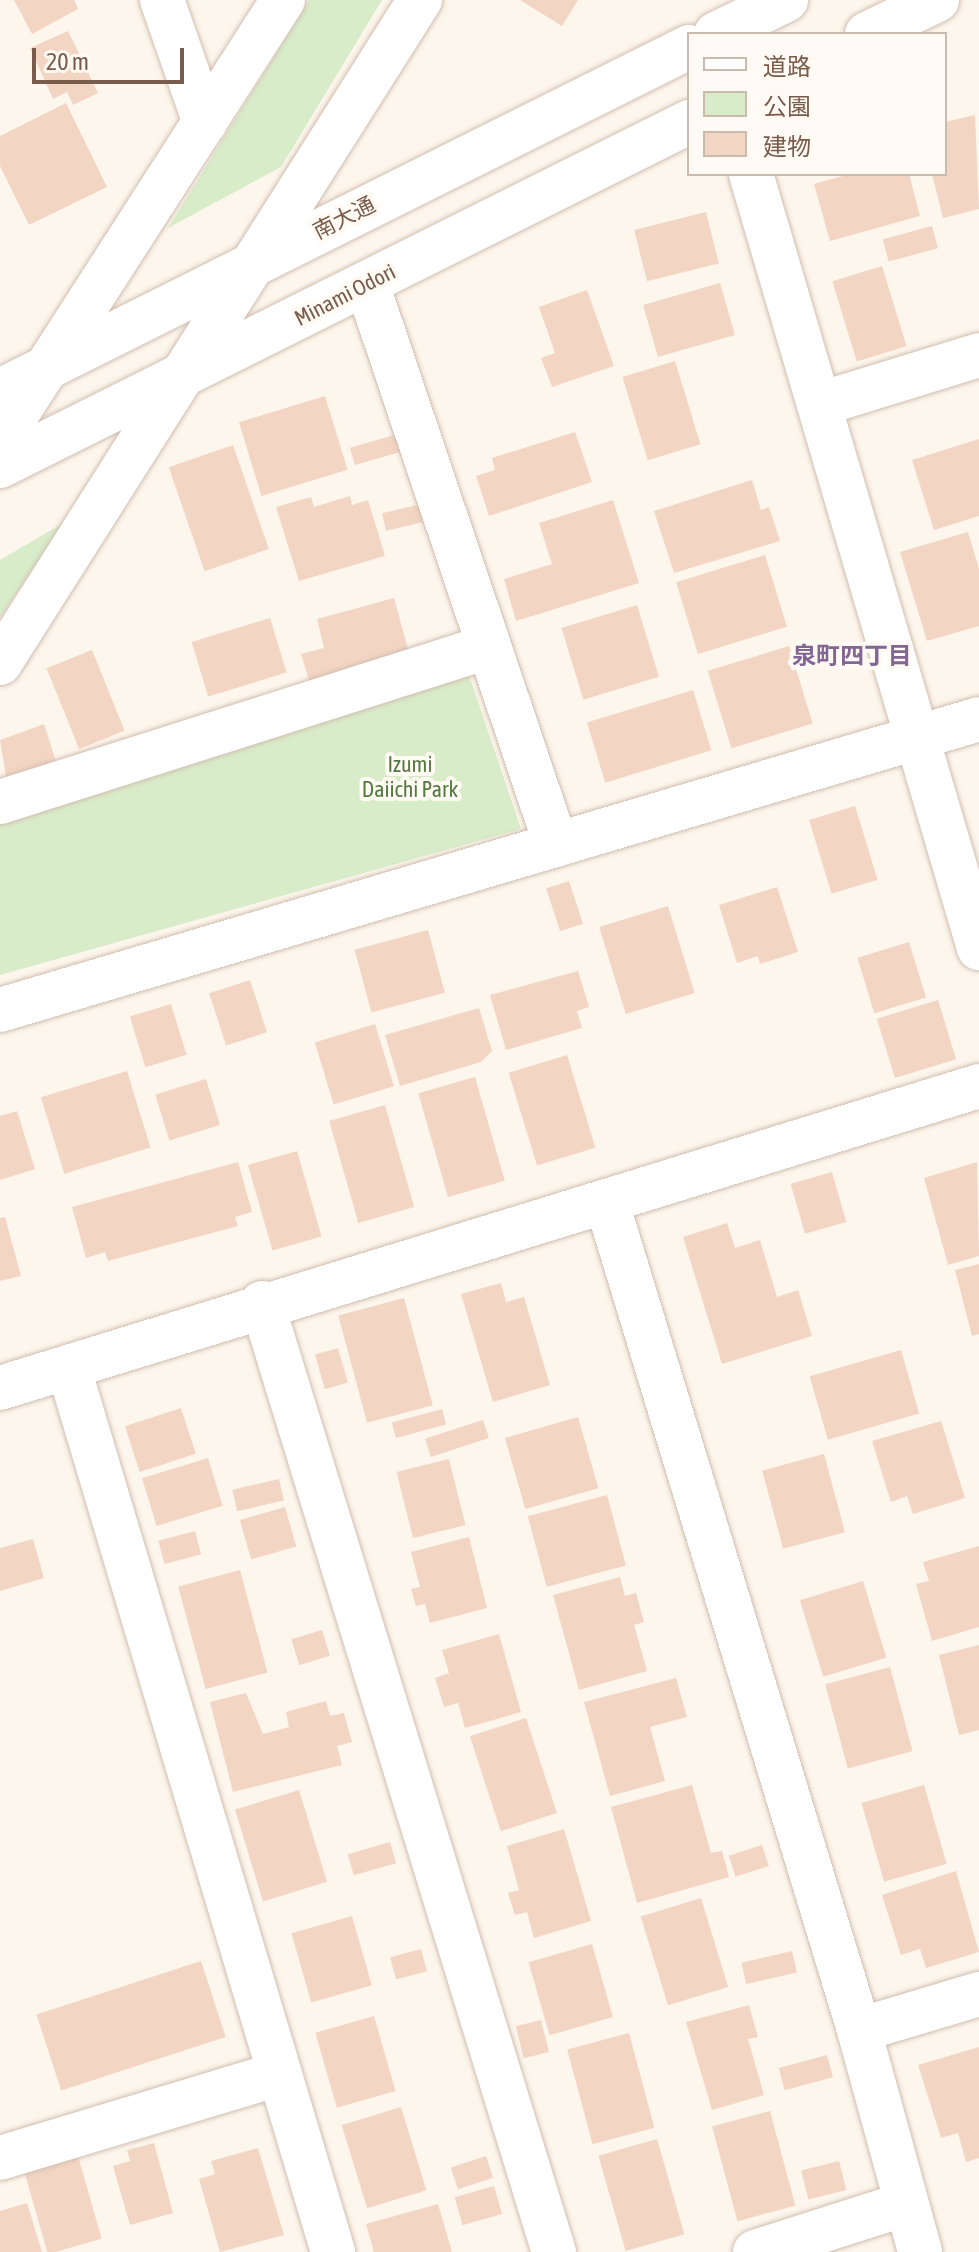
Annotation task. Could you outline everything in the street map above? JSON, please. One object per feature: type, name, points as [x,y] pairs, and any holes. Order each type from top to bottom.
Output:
[{"type":"street","points":[[162,0],[205,123]]},
{"type":"street","points":[[0,440],[283,0]]},
{"type":"street","points":[[0,663],[420,0]]},
{"type":"street","points":[[720,32],[786,0]]},
{"type":"street","points":[[871,32],[937,0]]},
{"type":"street","name":"南大通","points":[[0,391],[687,48]]},
{"type":"street","name":"Minami Odori","points":[[0,466],[687,123]]},
{"type":"street","points":[[752,176],[979,948]]},
{"type":"street","points":[[367,284],[556,845]]},
{"type":"street","points":[[820,404],[979,355]]},
{"type":"street","points":[[0,802],[487,647]]},
{"type":"street","points":[[0,1010],[979,719]]},
{"type":"street","points":[[0,1388],[69,1369],[262,1303],[607,1203],[979,1086]]},
{"type":"street","points":[[607,1203],[859,2030],[920,2252]]},
{"type":"street","points":[[262,1303],[554,2252]]},
{"type":"street","points":[[69,1369],[333,2252]]},
{"type":"street","points":[[859,2030],[979,1994]]},
{"type":"street","points":[[0,2158],[278,2074]]},
{"type":"street","points":[[755,2252],[905,2204]]},
{"type":"green space","points":[[309,0],[382,0],[281,167],[168,228]]},
{"type":"green space","points":[[65,522],[0,617],[0,560]]},
{"type":"green space","name":"Izumi Daiichi Park","points":[[469,675],[521,829],[0,975],[0,822]]},
{"type":"building","points":[[14,0],[74,0],[78,9],[32,34]]},
{"type":"building","points":[[520,0],[578,0],[562,26]]},
{"type":"building","points":[[68,31],[98,93],[73,105],[67,92],[53,99],[30,48]]},
{"type":"building","points":[[66,103],[107,187],[29,225],[0,166],[0,136]]},
{"type":"building","points":[[975,115],[979,209],[943,218],[932,176],[947,176],[947,122]]},
{"type":"building","points":[[843,176],[910,176],[920,216],[830,241],[814,184]]},
{"type":"building","points":[[706,212],[719,263],[647,281],[634,230]]},
{"type":"building","points":[[932,226],[938,248],[889,261],[883,239]]},
{"type":"building","points":[[882,266],[907,346],[857,362],[832,281]]},
{"type":"building","points":[[720,283],[735,335],[658,357],[643,305]]},
{"type":"building","points":[[587,290],[614,366],[552,387],[541,358],[555,353],[539,307]]},
{"type":"building","points":[[675,361],[700,444],[648,460],[622,377]]},
{"type":"building","points":[[325,396],[348,470],[261,496],[239,422]]},
{"type":"building","points":[[575,432],[592,482],[489,516],[476,476],[495,470],[492,458]]},
{"type":"building","points":[[398,434],[403,451],[355,465],[350,448]]},
{"type":"building","points":[[979,439],[979,516],[934,530],[912,460]]},
{"type":"building","points":[[233,445],[269,549],[205,571],[169,467]]},
{"type":"building","points":[[752,480],[761,510],[769,507],[780,541],[674,573],[654,511]]},
{"type":"building","points":[[350,496],[352,505],[368,500],[385,556],[299,581],[276,507],[311,497],[314,507]]},
{"type":"building","points":[[613,500],[639,583],[516,621],[504,579],[552,564],[539,523]]},
{"type":"building","points":[[422,504],[426,522],[386,531],[382,513]]},
{"type":"building","points":[[968,532],[979,569],[979,626],[927,641],[900,552]]},
{"type":"building","points":[[765,555],[787,627],[698,654],[676,582]]},
{"type":"building","points":[[394,598],[410,656],[310,683],[301,654],[324,648],[317,619]]},
{"type":"building","points":[[637,605],[659,677],[583,700],[561,628]]},
{"type":"building","points":[[270,618],[287,673],[208,696],[192,642]]},
{"type":"building","points":[[789,646],[813,723],[731,748],[708,671]]},
{"type":"building","points":[[92,650],[125,731],[79,749],[47,668]]},
{"type":"building","points":[[693,690],[711,750],[605,783],[587,722]]},
{"type":"building","points":[[44,724],[57,765],[7,782],[0,740]]},
{"type":"building","points":[[855,806],[878,880],[832,894],[809,820]]},
{"type":"building","points":[[569,881],[583,924],[560,931],[546,888]]},
{"type":"building","points":[[777,887],[798,952],[760,964],[758,956],[737,963],[719,905]]},
{"type":"building","points":[[668,906],[695,993],[626,1014],[599,927]]},
{"type":"building","points":[[428,930],[445,993],[371,1012],[355,950]]},
{"type":"building","points":[[909,942],[926,997],[874,1013],[857,958]]},
{"type":"building","points":[[578,971],[589,1007],[577,1011],[582,1028],[506,1050],[490,995]]},
{"type":"building","points":[[250,980],[267,1032],[226,1046],[209,993]]},
{"type":"building","points":[[938,1000],[956,1059],[895,1078],[877,1019]]},
{"type":"building","points":[[171,1004],[186,1055],[145,1067],[130,1017]]},
{"type":"building","points":[[479,1008],[492,1051],[481,1062],[400,1086],[385,1035]]},
{"type":"building","points":[[375,1024],[394,1086],[334,1105],[315,1042]]},
{"type":"building","points":[[567,1055],[595,1148],[537,1166],[509,1073]]},
{"type":"building","points":[[127,1071],[150,1148],[64,1174],[41,1097]]},
{"type":"building","points":[[475,1077],[505,1181],[448,1197],[418,1093]]},
{"type":"building","points":[[206,1079],[220,1125],[169,1140],[155,1094]]},
{"type":"building","points":[[385,1105],[414,1207],[358,1223],[329,1121]]},
{"type":"building","points":[[17,1111],[35,1169],[0,1180],[0,1116]]},
{"type":"building","points":[[297,1151],[322,1237],[273,1251],[248,1165]]},
{"type":"building","points":[[238,1162],[252,1212],[235,1217],[238,1226],[108,1261],[105,1252],[86,1258],[72,1207]]},
{"type":"building","points":[[977,1162],[979,1256],[948,1265],[924,1178]]},
{"type":"building","points":[[832,1172],[846,1222],[805,1234],[791,1184]]},
{"type":"building","points":[[5,1217],[21,1276],[0,1281],[0,1218]]},
{"type":"building","points":[[727,1223],[735,1248],[760,1240],[777,1297],[798,1290],[812,1336],[722,1364],[683,1237]]},
{"type":"building","points":[[979,1264],[979,1334],[972,1336],[955,1270]]},
{"type":"building","points":[[501,1283],[506,1302],[524,1297],[550,1385],[493,1402],[461,1294]]},
{"type":"building","points":[[404,1298],[433,1405],[367,1423],[338,1316]]},
{"type":"building","points":[[338,1348],[348,1383],[325,1389],[315,1355]]},
{"type":"building","points":[[901,1350],[919,1413],[828,1440],[810,1376]]},
{"type":"building","points":[[181,1408],[196,1454],[140,1472],[125,1426]]},
{"type":"building","points":[[442,1409],[446,1424],[396,1438],[392,1422]]},
{"type":"building","points":[[578,1417],[598,1488],[525,1509],[505,1438]]},
{"type":"building","points":[[483,1420],[489,1438],[431,1457],[425,1439]]},
{"type":"building","points":[[941,1421],[965,1498],[913,1514],[907,1496],[891,1502],[872,1441]]},
{"type":"building","points":[[824,1454],[845,1532],[783,1549],[762,1471]]},
{"type":"building","points":[[208,1458],[223,1506],[157,1526],[142,1478]]},
{"type":"building","points":[[449,1459],[465,1525],[413,1538],[397,1472]]},
{"type":"building","points":[[279,1479],[284,1500],[237,1511],[232,1490]]},
{"type":"building","points":[[607,1495],[626,1566],[547,1587],[528,1516]]},
{"type":"building","points":[[285,1507],[296,1546],[251,1559],[240,1520]]},
{"type":"building","points":[[195,1531],[201,1554],[165,1564],[158,1541]]},
{"type":"building","points":[[469,1537],[487,1608],[430,1623],[425,1604],[416,1606],[411,1589],[420,1587],[411,1552]]},
{"type":"building","points":[[33,1539],[44,1578],[0,1591],[0,1548]]},
{"type":"building","points":[[979,1546],[979,1627],[932,1641],[916,1584],[929,1581],[923,1562]]},
{"type":"building","points":[[240,1570],[267,1672],[206,1689],[178,1587]]},
{"type":"building","points":[[620,1577],[625,1596],[636,1593],[644,1622],[634,1625],[647,1671],[579,1690],[553,1595]]},
{"type":"building","points":[[863,1581],[886,1658],[823,1677],[800,1600]]},
{"type":"building","points":[[322,1630],[330,1656],[299,1665],[291,1639]]},
{"type":"building","points":[[499,1634],[521,1712],[465,1728],[458,1703],[444,1707],[435,1678],[449,1673],[442,1650]]},
{"type":"building","points":[[979,1645],[979,1730],[959,1735],[939,1655]]},
{"type":"building","points":[[890,1667],[913,1751],[848,1768],[825,1684]]},
{"type":"building","points":[[676,1678],[687,1717],[650,1727],[665,1781],[610,1796],[584,1702]]},
{"type":"building","points":[[246,1693],[263,1734],[289,1727],[286,1712],[326,1701],[330,1716],[344,1713],[352,1742],[337,1746],[342,1765],[233,1792],[210,1702]]},
{"type":"building","points":[[526,1718],[557,1813],[501,1831],[470,1736]]},
{"type":"building","points":[[692,1785],[711,1853],[722,1851],[729,1877],[637,1903],[611,1807]]},
{"type":"building","points":[[924,1785],[947,1864],[884,1882],[862,1803]]},
{"type":"building","points":[[299,1790],[327,1882],[263,1901],[235,1810]]},
{"type":"building","points":[[564,1829],[591,1921],[534,1938],[527,1912],[515,1915],[508,1893],[519,1890],[507,1846]]},
{"type":"building","points":[[390,1842],[396,1863],[354,1875],[348,1854]]},
{"type":"building","points":[[762,1845],[769,1866],[736,1877],[729,1856]]},
{"type":"building","points":[[956,1871],[979,1952],[926,1968],[920,1949],[901,1955],[882,1895]]},
{"type":"building","points":[[701,1898],[728,1987],[668,2005],[641,1916]]},
{"type":"building","points":[[352,1916],[372,1985],[311,2003],[291,1933]]},
{"type":"building","points":[[592,1944],[613,2017],[550,2035],[529,1962]]},
{"type":"building","points":[[421,1949],[427,1971],[396,1979],[390,1957]]},
{"type":"building","points":[[792,1951],[797,1972],[746,1984],[741,1963]]},
{"type":"building","points":[[201,1961],[226,2037],[61,2091],[36,2014]]},
{"type":"building","points":[[749,2005],[758,2037],[748,2039],[764,2095],[712,2110],[686,2022]]},
{"type":"building","points":[[374,2016],[395,2091],[337,2108],[315,2033]]},
{"type":"building","points":[[541,2020],[549,2052],[524,2058],[516,2026]]},
{"type":"building","points":[[629,2033],[654,2128],[593,2144],[567,2050]]},
{"type":"building","points":[[979,2047],[979,2158],[966,2162],[958,2133],[941,2138],[918,2065]]},
{"type":"building","points":[[827,2055],[833,2077],[785,2090],[779,2068]]},
{"type":"building","points":[[401,2107],[426,2190],[367,2208],[342,2125]]},
{"type":"building","points":[[770,2111],[795,2206],[737,2221],[712,2127]]},
{"type":"building","points":[[657,2139],[684,2234],[626,2251],[598,2156]]},
{"type":"building","points":[[154,2143],[173,2213],[130,2225],[113,2166],[130,2161],[127,2150]]},
{"type":"building","points":[[258,2148],[284,2235],[220,2252],[199,2179],[215,2174],[211,2161]]},
{"type":"building","points":[[78,2156],[102,2239],[47,2252],[24,2171]]},
{"type":"building","points":[[486,2156],[493,2178],[458,2189],[451,2167]]},
{"type":"building","points":[[839,2161],[846,2190],[808,2200],[801,2170]]},
{"type":"building","points":[[494,2186],[502,2214],[463,2225],[455,2197]]},
{"type":"building","points":[[27,2203],[42,2252],[0,2252],[0,2211]]},
{"type":"building","points":[[438,2204],[452,2252],[374,2252],[366,2224]]},
{"type":"district","name":"泉町四丁目","points":[[852,656]]}]
